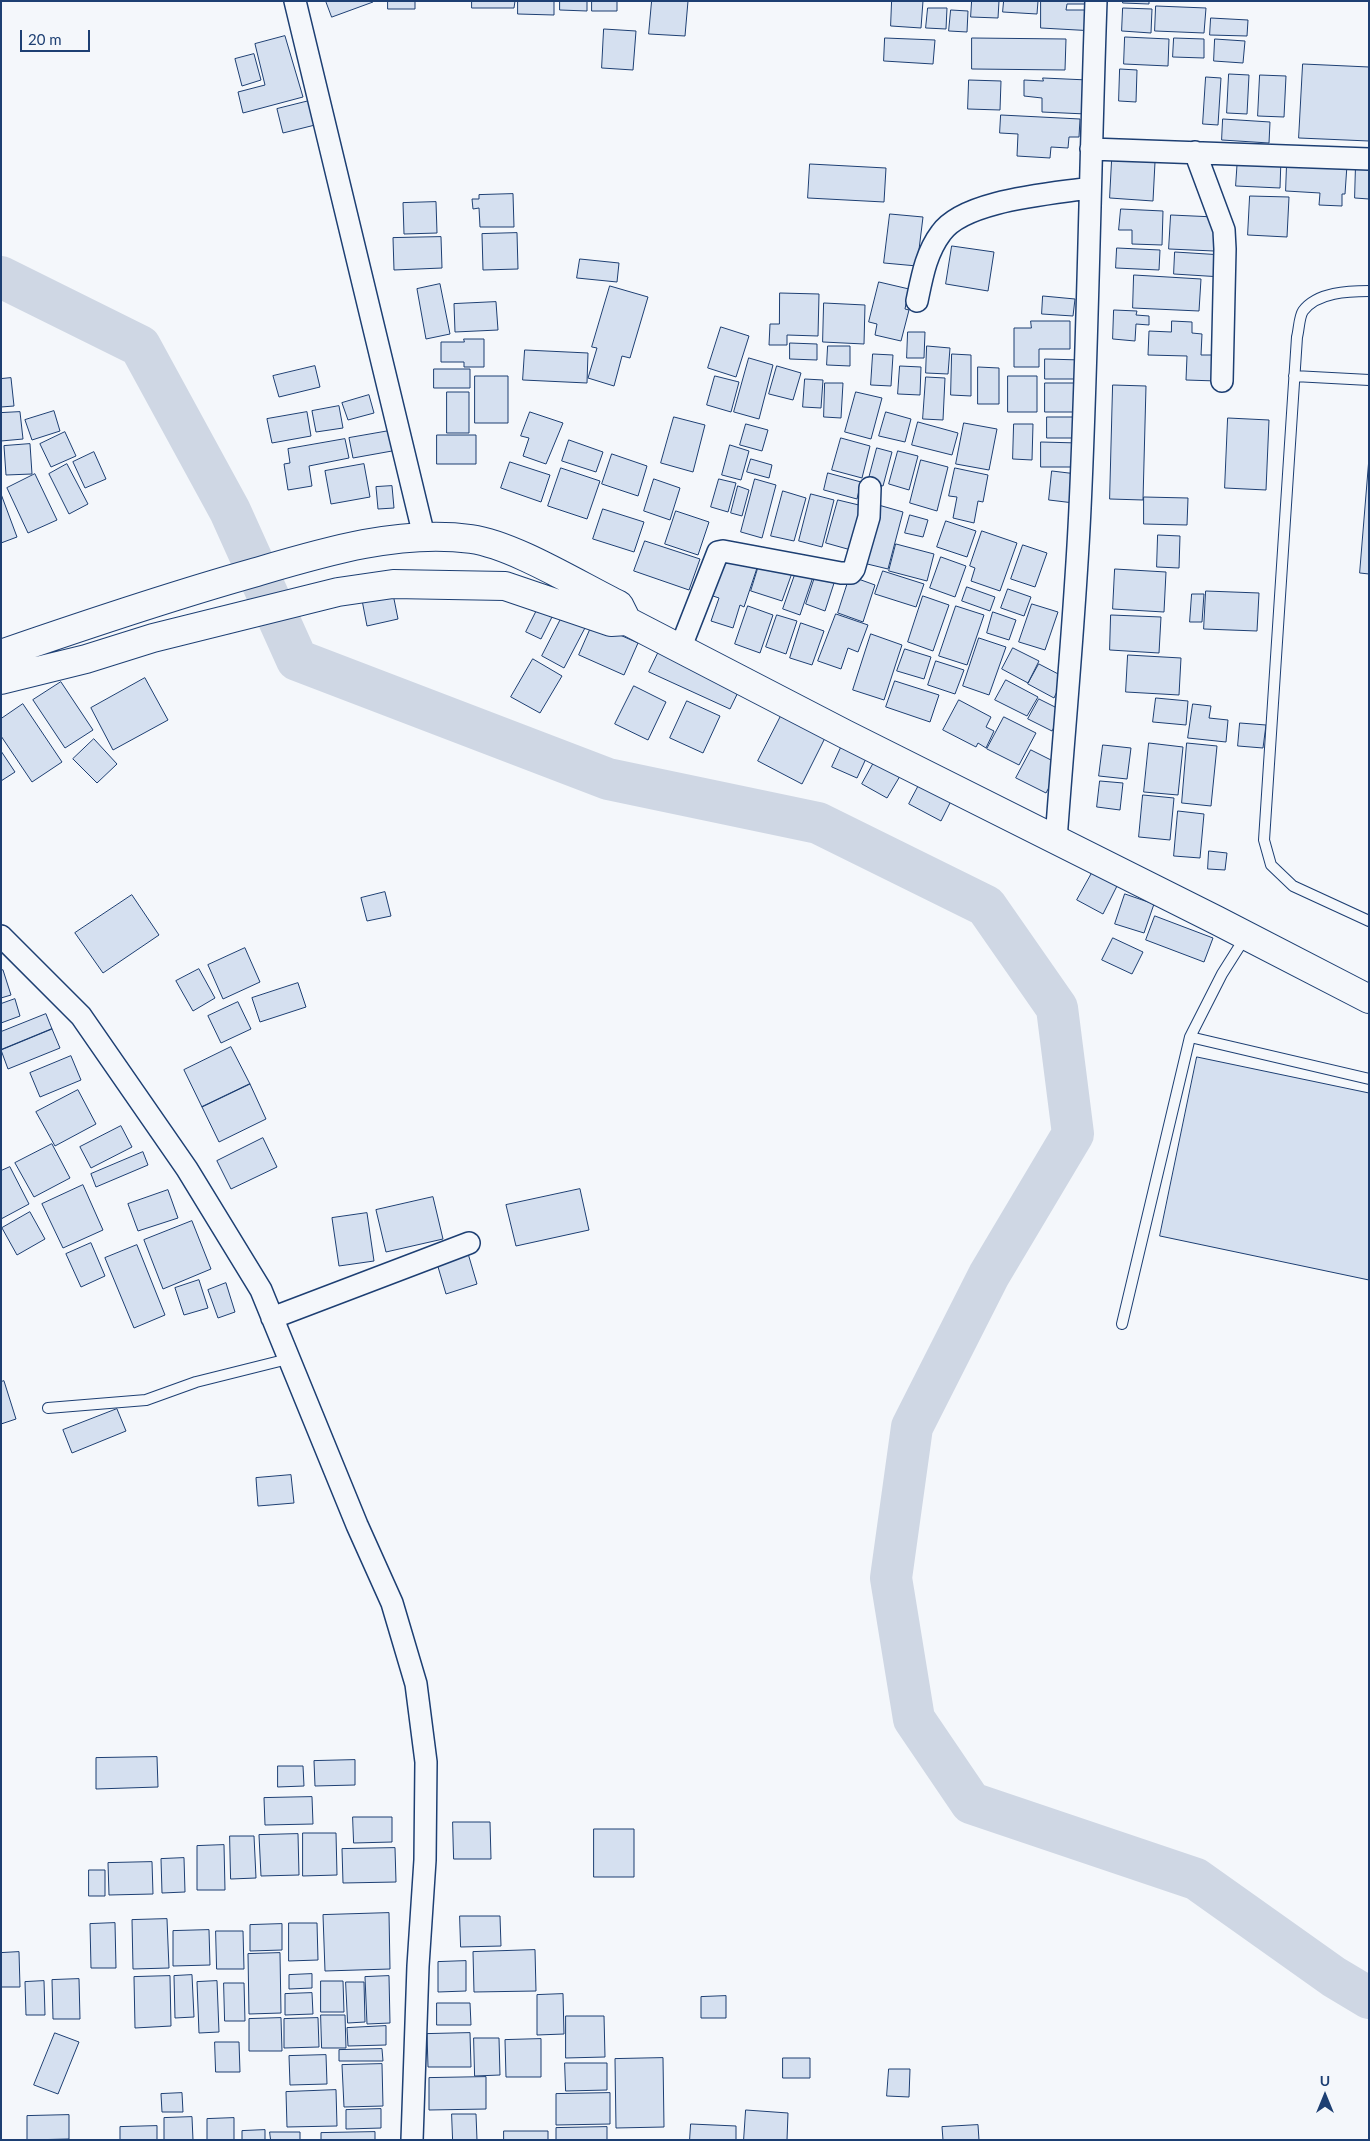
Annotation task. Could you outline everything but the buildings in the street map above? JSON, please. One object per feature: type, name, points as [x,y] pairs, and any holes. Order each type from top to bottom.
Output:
[{"type":"highway","points":[[1,654],[149,603],[326,552],[424,536],[472,539],[499,547],[619,605],[627,621]]},
{"type":"highway","points":[[1,680],[86,659],[153,638],[338,592],[393,584],[505,586],[612,622],[627,621],[1369,999]]},
{"type":"street","points":[[295,1],[424,536]]},
{"type":"street","points":[[1056,840],[1080,511],[1089,286],[1089,188],[1096,1]]},
{"type":"street","points":[[1091,149],[1369,159]]},
{"type":"street","points":[[1196,152],[1224,230],[1226,248],[1222,381]]},
{"type":"street","points":[[917,301],[926,258],[942,231],[974,209],[1089,188]]},
{"type":"street","points":[[680,649],[718,552],[723,551],[841,573],[851,573],[854,570],[869,517],[870,488]]},
{"type":"street","points":[[1,936],[81,1016],[187,1169],[261,1290],[356,1525],[392,1603],[416,1684],[426,1762],[425,1860],[418,1966],[412,2140]]},
{"type":"street","points":[[272,1318],[469,1242]]},
{"type":"lane","points":[[1369,291],[1348,291],[1319,298],[1303,311],[1297,337],[1264,840],[1272,866],[1293,886],[1369,921]]},
{"type":"lane","points":[[1294,376],[1369,380]]},
{"type":"lane","points":[[1122,1324],[1190,1037],[1222,974],[1246,935]]},
{"type":"lane","points":[[1190,1037],[1369,1079]]},
{"type":"lane","points":[[48,1408],[146,1400],[196,1382],[288,1359]]},
{"type":"waterway","points":[[1,277],[140,346],[230,511],[297,660],[608,779],[818,823],[986,906],[1057,1008],[1073,1134],[989,1275],[912,1427],[891,1578],[914,1719],[971,1803],[1196,1879],[1334,1977],[1369,1998]]}]
